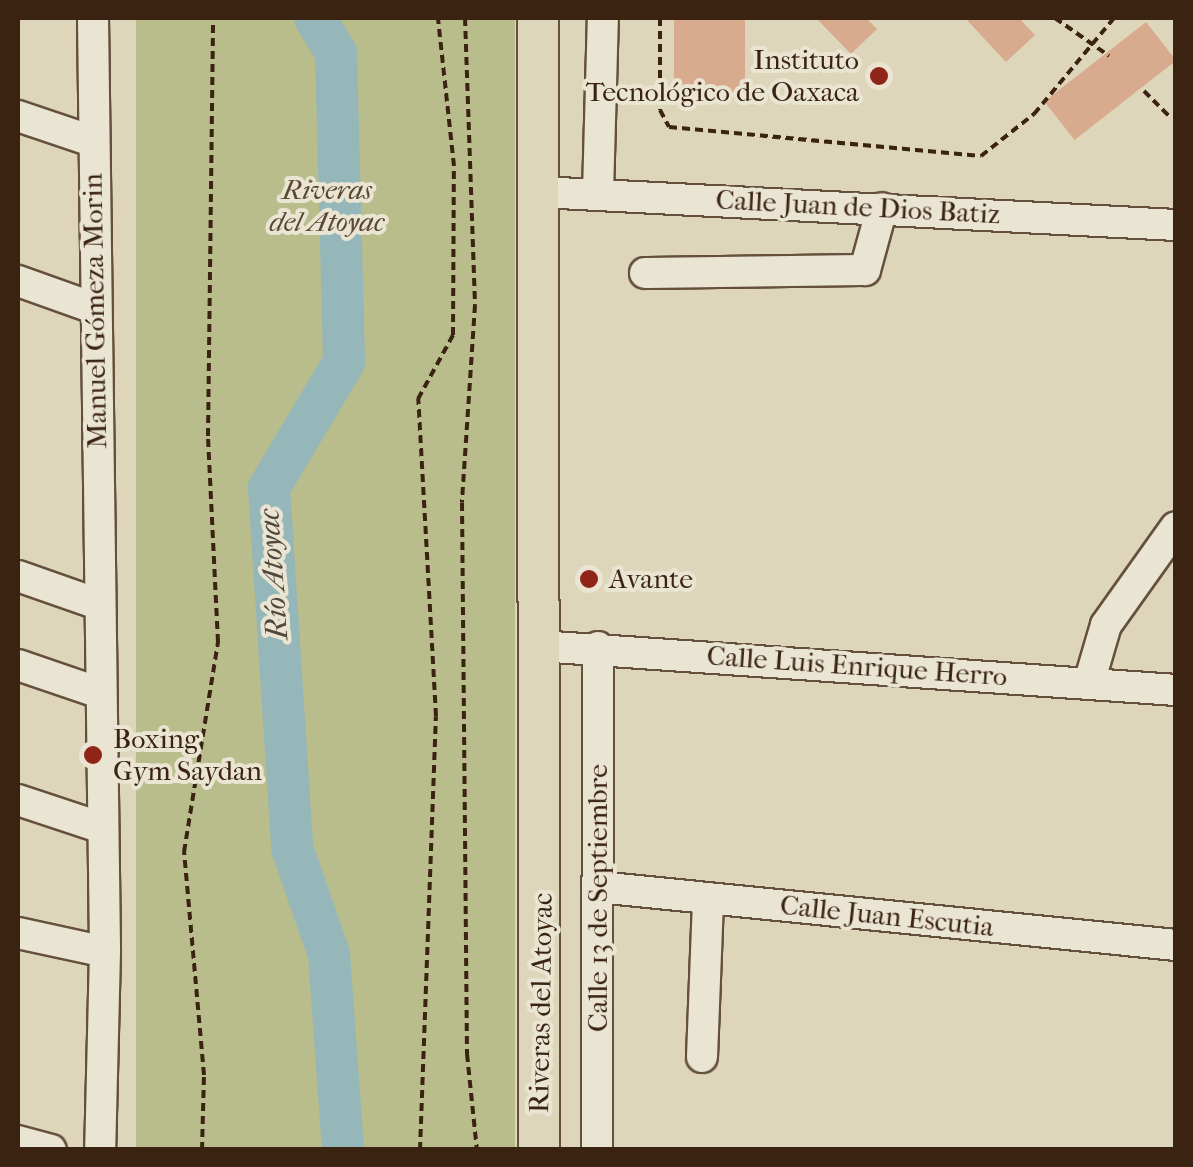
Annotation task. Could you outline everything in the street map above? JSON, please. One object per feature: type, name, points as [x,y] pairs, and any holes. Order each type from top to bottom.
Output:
[{"type":"main road","name":"Riveras del Atoyac","points":[[538,18],[539,1150]]},
{"type":"street","name":"Manuel Gómeza Morin","points":[[92,18],[92,307],[105,952],[100,1150]]},
{"type":"street","points":[[598,193],[603,18]]},
{"type":"street","points":[[18,116],[92,141]]},
{"type":"street","name":"Calle Juan de Dios Batiz","points":[[540,192],[1176,225]]},
{"type":"street","points":[[645,274],[865,270],[882,208]]},
{"type":"street","points":[[18,281],[92,307]]},
{"type":"street","points":[[1089,683],[1106,626],[1176,527]]},
{"type":"street","points":[[18,576],[98,604]]},
{"type":"street","name":"Calle Luis Enrique Herro","points":[[539,646],[598,647],[1176,690]]},
{"type":"street","name":"Calle 13 de Septiembre","points":[[597,1150],[598,647]]},
{"type":"street","points":[[18,665],[100,693]]},
{"type":"street","points":[[18,800],[102,828]]},
{"type":"street","name":"Calle Juan Escutia","points":[[598,887],[1176,945]]},
{"type":"street","points":[[702,1057],[708,898]]},
{"type":"street","points":[[18,933],[105,952]]},
{"type":"street","points":[[18,1140],[51,1150]]},
{"type":"path","points":[[202,1150],[204,1075],[184,852],[218,642],[208,436],[214,18]]},
{"type":"path","points":[[420,1150],[436,716],[418,399],[453,335],[454,166],[438,18]]},
{"type":"path","points":[[466,18],[475,304],[462,503],[467,1054],[477,1150]]},
{"type":"path","points":[[660,18],[660,110],[668,127],[981,156],[1034,114],[1114,18]]},
{"type":"path","points":[[1055,18],[1109,56]]},
{"type":"path","points":[[1144,90],[1174,118]]},
{"type":"green space","name":"Riveras del Atoyac","points":[[136,18],[515,18],[515,1149],[136,1149]]},
{"type":"building","points":[[674,18],[745,18],[745,99],[674,99]]},
{"type":"building","points":[[816,18],[866,18],[877,29],[851,54]]},
{"type":"building","points":[[965,18],[1019,18],[1035,35],[1006,62]]},
{"type":"building","points":[[1146,22],[1176,61],[1075,140],[1044,101]]},
{"type":"waterway","name":"Río Atoyac","points":[[315,18],[336,53],[344,362],[269,488],[292,848],[329,954],[343,1150]]},
{"type":"place","name":"Instituto Tecnológico de Oaxaca","points":[[879,76]]},
{"type":"place","name":"Avante","points":[[589,579]]},
{"type":"place","name":"Boxing Gym Saydan","points":[[93,755]]}]
